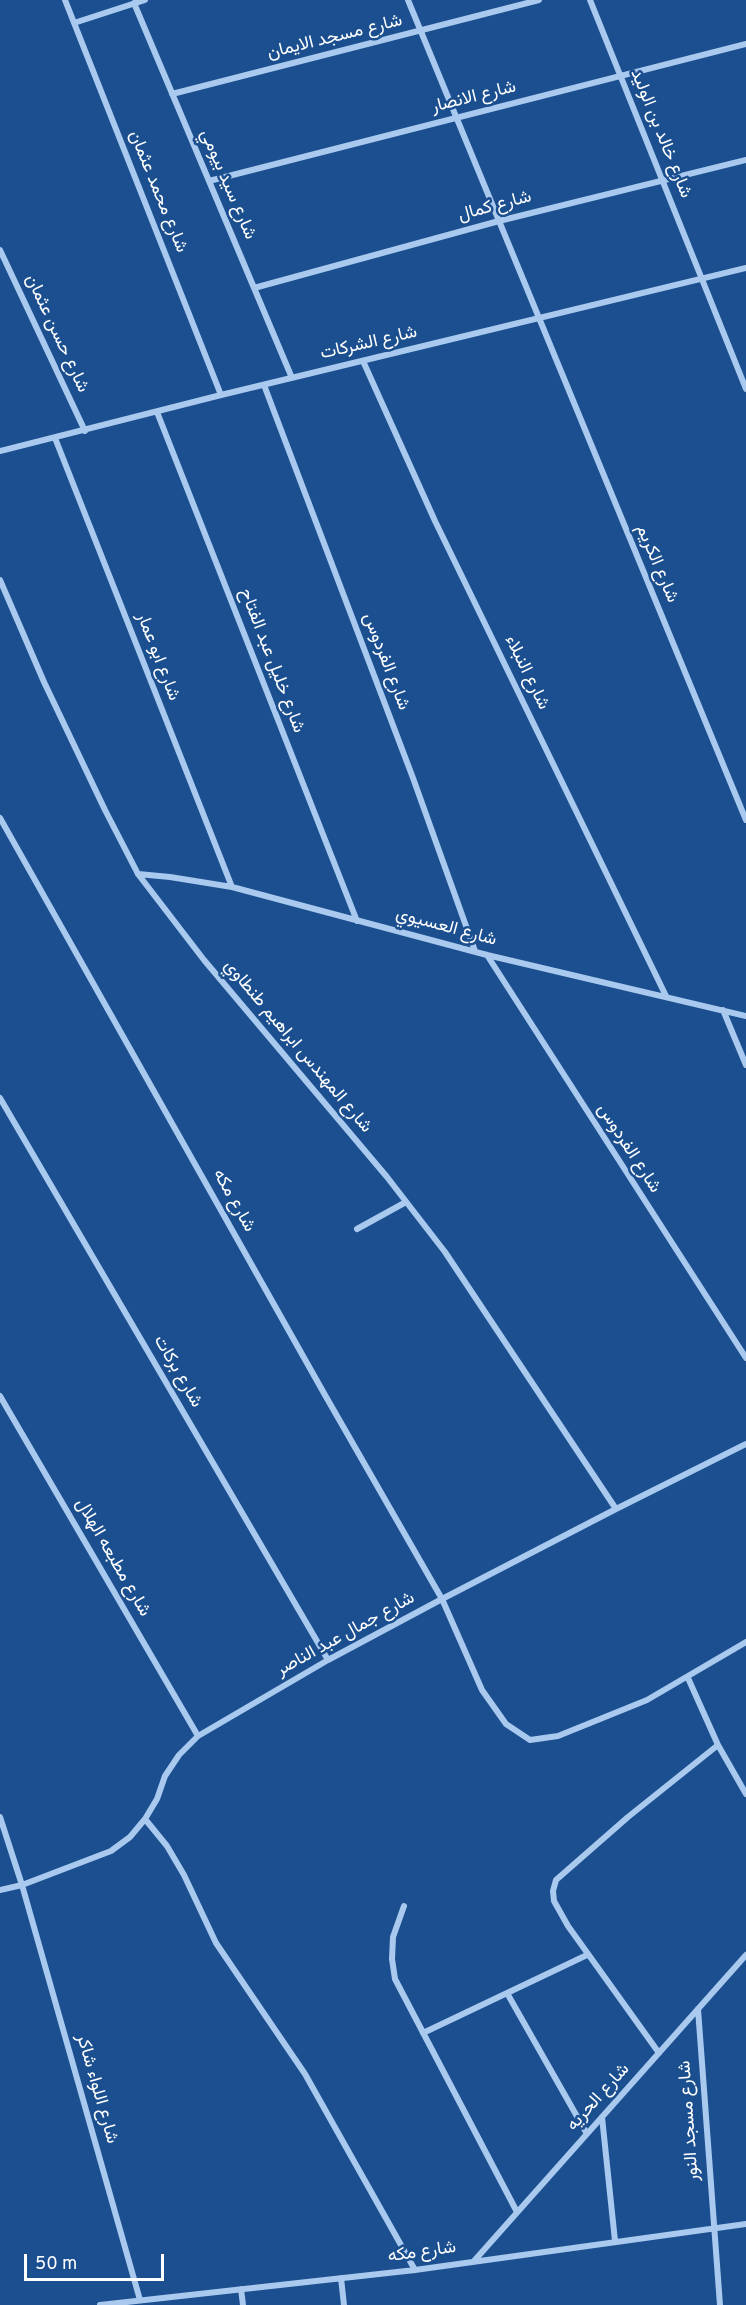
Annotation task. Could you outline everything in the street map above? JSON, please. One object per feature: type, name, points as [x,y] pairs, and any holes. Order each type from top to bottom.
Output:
[{"type":"street","name":"شارع محمد عثمان","points":[[65,0],[222,395]]},
{"type":"street","points":[[74,23],[145,0]]},
{"type":"street","name":"شارع الكريم","points":[[408,0],[746,820]]},
{"type":"street","name":"شارع مسجد الايمان","points":[[172,94],[539,0]]},
{"type":"street","name":"شارع خالد بن الوليد","points":[[590,0],[746,389]]},
{"type":"street","name":"شارع سيد بيومي","points":[[134,3],[292,378]]},
{"type":"street","name":"شارع الانصار","points":[[209,181],[746,44]]},
{"type":"street","name":"شارع كمال","points":[[254,288],[499,221],[746,160]]},
{"type":"street","name":"شارع حسن عثمان","points":[[0,250],[85,431]]},
{"type":"street","name":"شارع الشركات","points":[[0,451],[746,268]]},
{"type":"street","name":"شارع النبلاء","points":[[363,361],[435,520],[666,996]]},
{"type":"street","name":"شارع الفردوس","points":[[264,385],[413,778],[475,951]]},
{"type":"street","name":"شارع خليل عبد الفتاح","points":[[157,412],[357,921]]},
{"type":"street","name":"شارع ابو عمار","points":[[55,438],[232,887]]},
{"type":"street","name":"شارع المهندس ابراهيم طنطاوي","points":[[0,580],[44,682],[138,874],[204,960],[324,1100],[445,1252],[615,1509]]},
{"type":"street","name":"شارع مكه","points":[[0,818],[442,1599],[482,1690],[506,1724],[530,1740],[558,1736],[647,1700],[746,1642]]},
{"type":"street","name":"شارع العسيوي","points":[[138,874],[191,879],[232,887],[487,955],[746,1016]]},
{"type":"street","name":"شارع الفردوس","points":[[487,955],[746,1358]]},
{"type":"street","points":[[723,1010],[746,1065]]},
{"type":"street","name":"شارع بركات","points":[[0,1098],[328,1660]]},
{"type":"street","points":[[357,1229],[406,1202]]},
{"type":"street","name":"شارع مطبعه الهلال","points":[[0,1396],[2,1406],[198,1736]]},
{"type":"street","name":"شارع جمال عبد الناصر","points":[[0,1890],[22,1885],[111,1851],[130,1837],[145,1819],[157,1798],[165,1776],[179,1755],[198,1736],[328,1660],[442,1599],[746,1444]]},
{"type":"street","points":[[688,1678],[718,1745],[746,1794]]},
{"type":"street","points":[[659,2053],[587,1955],[554,1901],[553,1891],[556,1880],[627,1817],[718,1745]]},
{"type":"street","name":"شارع اللواء شاكر","points":[[0,1817],[22,1885],[140,2300]]},
{"type":"street","points":[[145,1819],[167,1846],[216,1943],[305,2074],[415,2270]]},
{"type":"street","points":[[404,1906],[393,1937],[392,1959],[395,1979],[517,2212]]},
{"type":"street","points":[[423,2033],[587,1955]]},
{"type":"street","name":"شارع الحريه","points":[[474,2261],[746,1955]]},
{"type":"street","points":[[507,1993],[587,2134]]},
{"type":"street","name":"شارع مسجد النور","points":[[698,2009],[720,2305]]},
{"type":"street","points":[[602,2117],[615,2241]]},
{"type":"street","name":"شارع مكه","points":[[100,2305],[140,2300],[159,2302],[242,2289],[415,2270],[746,2224]]},
{"type":"street","points":[[341,2278],[344,2305]]},
{"type":"street","points":[[242,2289],[243,2305]]}]
